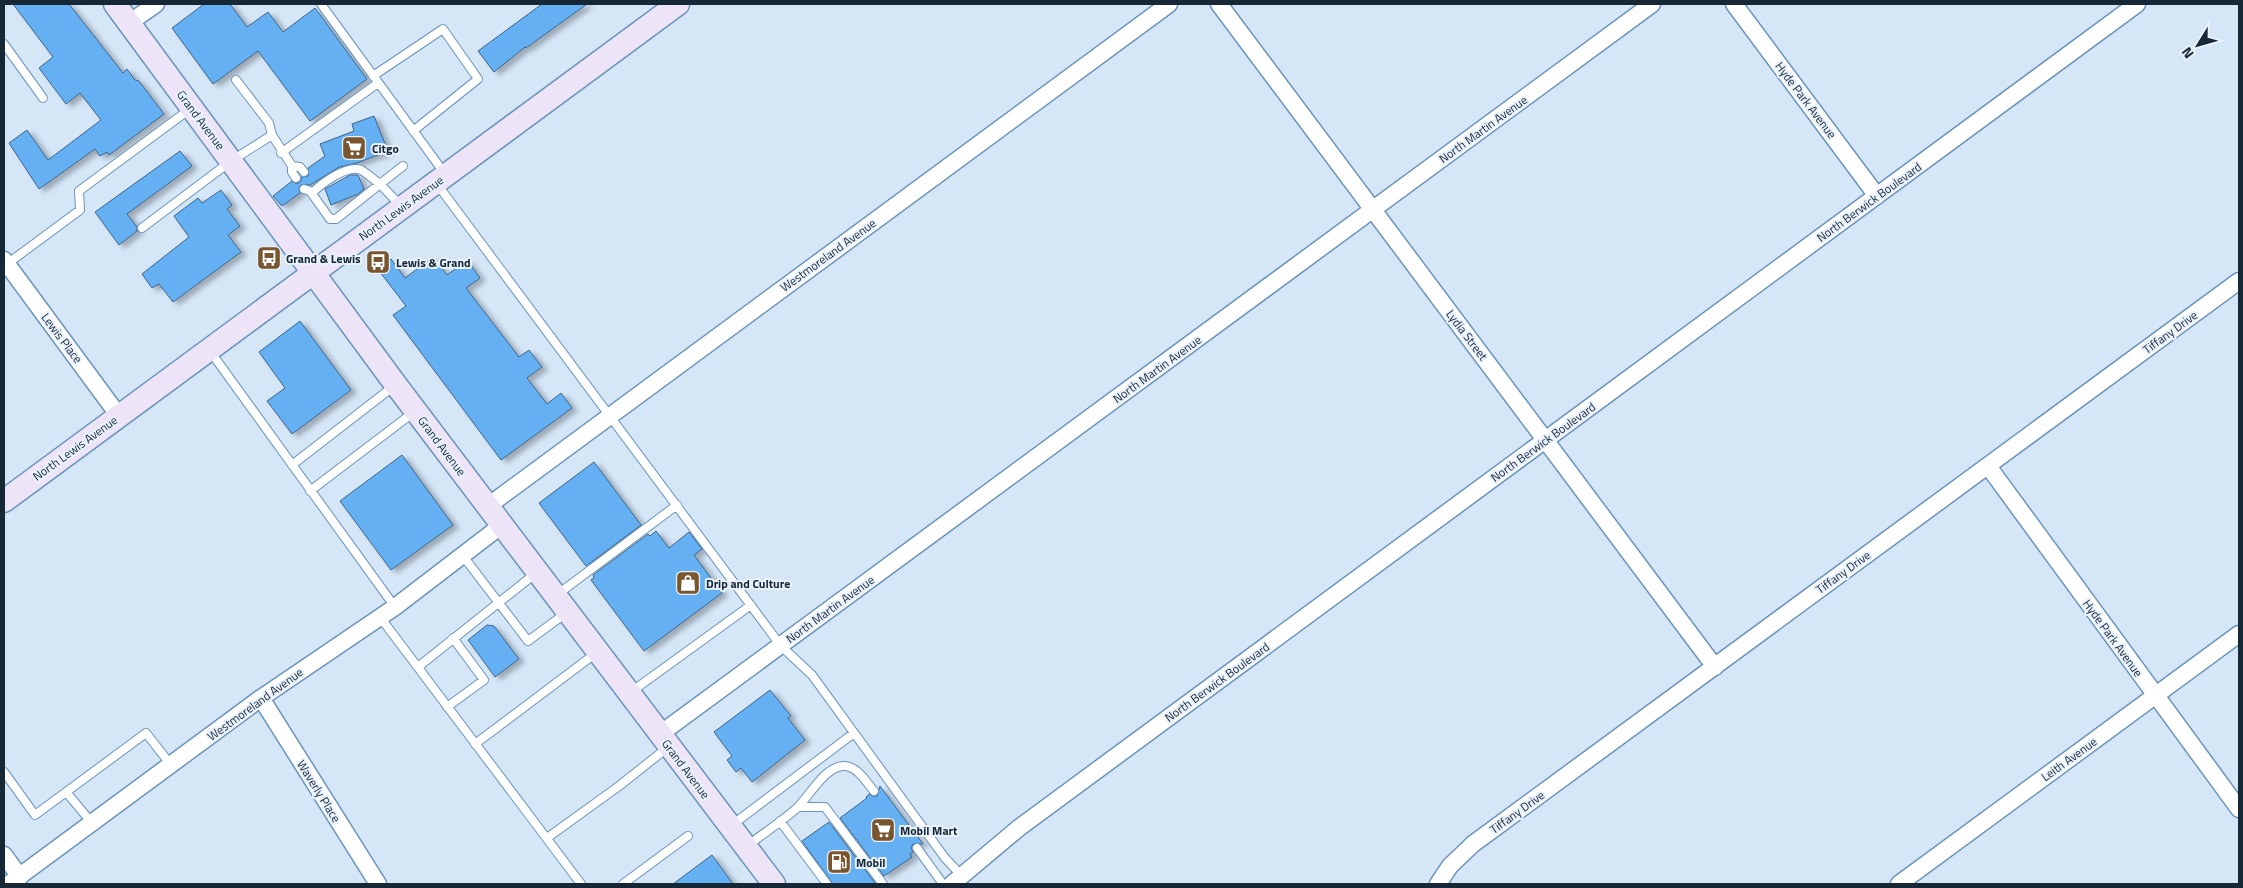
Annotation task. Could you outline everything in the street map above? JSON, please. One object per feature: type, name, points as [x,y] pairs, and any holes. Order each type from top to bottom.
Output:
[{"type":"main road","name":"Grand Avenue","points":[[115,4],[416,411],[774,884]]},
{"type":"main road","name":"North Lewis Avenue","points":[[6,495],[120,416],[678,4]]},
{"type":"street","points":[[129,23],[156,4]]},
{"type":"street","name":"Westmoreland Avenue","points":[[488,506],[1169,4]]},
{"type":"street","name":"Lydia Street","points":[[1219,4],[1715,667]]},
{"type":"street","name":"North Martin Avenue","points":[[665,740],[781,646],[1652,4]]},
{"type":"street","name":"Hyde Park Avenue","points":[[1734,4],[1877,196]]},
{"type":"street","name":"North Berwick Boulevard","points":[[957,880],[1020,827],[2136,4]]},
{"type":"street","name":"Lewis Place","points":[[5,262],[120,416]]},
{"type":"street","name":"Tiffany Drive","points":[[1438,884],[1450,866],[1473,844],[2239,281]]},
{"type":"street","name":"Hyde Park Avenue","points":[[1988,466],[2239,809]]},
{"type":"street","name":"Westmoreland Avenue","points":[[14,880],[261,698],[380,617],[502,525]]},
{"type":"street","name":"Leith Avenue","points":[[1899,884],[2239,634]]},
{"type":"street","name":"Waverly Place","points":[[261,698],[378,884]]},
{"type":"street","points":[[4,855],[14,880]]},
{"type":"lane","points":[[320,4],[413,131],[441,179],[610,416],[781,646],[812,675],[945,858],[957,880]]},
{"type":"lane","points":[[281,153],[443,28],[478,79],[413,131]]},
{"type":"lane","points":[[4,44],[43,98]]},
{"type":"lane","points":[[236,80],[269,123],[272,135],[281,153],[292,166],[292,172],[296,178]]},
{"type":"lane","points":[[5,262],[80,210],[80,191],[192,108]]},
{"type":"lane","points":[[142,228],[231,161],[272,135]]},
{"type":"lane","points":[[292,166],[300,167],[304,172]]},
{"type":"lane","points":[[403,166],[380,184],[336,219],[330,219],[309,189],[325,180],[354,169],[360,169],[380,184],[403,207]]},
{"type":"lane","points":[[209,350],[395,606]]},
{"type":"lane","points":[[292,465],[396,384]]},
{"type":"lane","points":[[310,491],[416,411]]},
{"type":"lane","points":[[463,556],[528,641],[562,604],[677,505]]},
{"type":"lane","points":[[418,667],[498,601],[537,572]]},
{"type":"lane","points":[[629,693],[751,605]]},
{"type":"lane","points":[[380,617],[581,884]]},
{"type":"lane","points":[[447,707],[484,680],[453,638]]},
{"type":"lane","points":[[476,744],[598,652]]},
{"type":"lane","points":[[4,772],[35,814],[67,793],[146,733],[171,765]]},
{"type":"lane","points":[[730,826],[854,733]]},
{"type":"lane","points":[[547,838],[619,786],[665,740]]},
{"type":"lane","points":[[746,847],[798,807],[812,787],[842,766],[848,766],[857,770],[874,791]]},
{"type":"lane","points":[[67,793],[92,823]]},
{"type":"lane","points":[[798,807],[826,806],[883,884]]},
{"type":"lane","points":[[780,821],[827,884]]},
{"type":"lane","points":[[623,884],[688,836]]},
{"type":"lane","points":[[917,848],[944,884]]},
{"type":"building","points":[[13,4],[69,4],[123,73],[127,69],[135,80],[139,81],[164,114],[109,155],[107,152],[100,156],[95,149],[39,189],[9,143],[27,130],[48,160],[101,120],[80,93],[66,104],[39,68],[53,57]]},
{"type":"building","points":[[204,4],[230,4],[247,27],[268,12],[283,32],[315,8],[367,79],[310,121],[258,51],[213,84],[172,28]]},
{"type":"building","points":[[542,4],[587,4],[525,47],[494,72],[478,51]]},
{"type":"building","name":"Citgo","points":[[374,116],[388,151],[357,163],[339,167],[310,185],[301,185],[299,188],[300,193],[282,206],[273,196],[292,181],[297,184],[301,181],[301,177],[308,176],[308,168],[325,156],[320,144],[354,131],[352,124]]},
{"type":"building","points":[[180,151],[192,166],[127,214],[137,227],[137,231],[119,245],[95,212]]},
{"type":"building","name":"Citgo","points":[[350,175],[358,175],[364,189],[358,194],[331,205],[325,189]]},
{"type":"building","points":[[221,190],[232,205],[227,209],[240,226],[228,235],[241,252],[173,302],[159,284],[152,288],[142,274],[189,237],[174,216],[198,198],[202,203]]},
{"type":"building","points":[[433,257],[447,275],[467,260],[480,278],[466,288],[519,357],[529,350],[542,367],[527,378],[547,404],[561,393],[572,408],[501,460],[393,315],[406,306],[377,268],[391,259],[405,278]]},
{"type":"building","points":[[300,321],[351,390],[292,434],[267,401],[285,388],[259,352]]},
{"type":"building","points":[[402,455],[453,525],[391,570],[340,501]]},
{"type":"building","points":[[594,462],[641,525],[586,566],[539,503]]},
{"type":"building","points":[[656,531],[669,548],[689,532],[702,549],[694,555],[722,593],[644,651],[591,580],[594,578],[593,575],[648,534],[650,536]]},
{"type":"building","points":[[487,625],[494,626],[519,659],[495,677],[468,640]]},
{"type":"building","points":[[770,690],[791,716],[788,718],[805,740],[752,782],[741,768],[736,772],[727,760],[732,756],[714,732]]},
{"type":"building","name":"Mobil Mart","points":[[880,786],[923,844],[913,844],[911,848],[913,852],[910,854],[912,857],[884,876],[840,818],[867,798],[869,794],[877,796]]},
{"type":"building","name":"Mobil","points":[[829,822],[874,884],[833,884],[802,841]]},
{"type":"building","points":[[712,855],[733,884],[673,884]]},
{"type":"place","name":"Citgo","points":[[354,148]]},
{"type":"place","name":"Grand & Lewis","points":[[269,258]]},
{"type":"place","name":"Lewis & Grand","points":[[378,262]]},
{"type":"place","name":"Drip and Culture","points":[[688,583]]},
{"type":"place","name":"Mobil Mart","points":[[883,830]]},
{"type":"place","name":"Mobil","points":[[839,862]]}]
